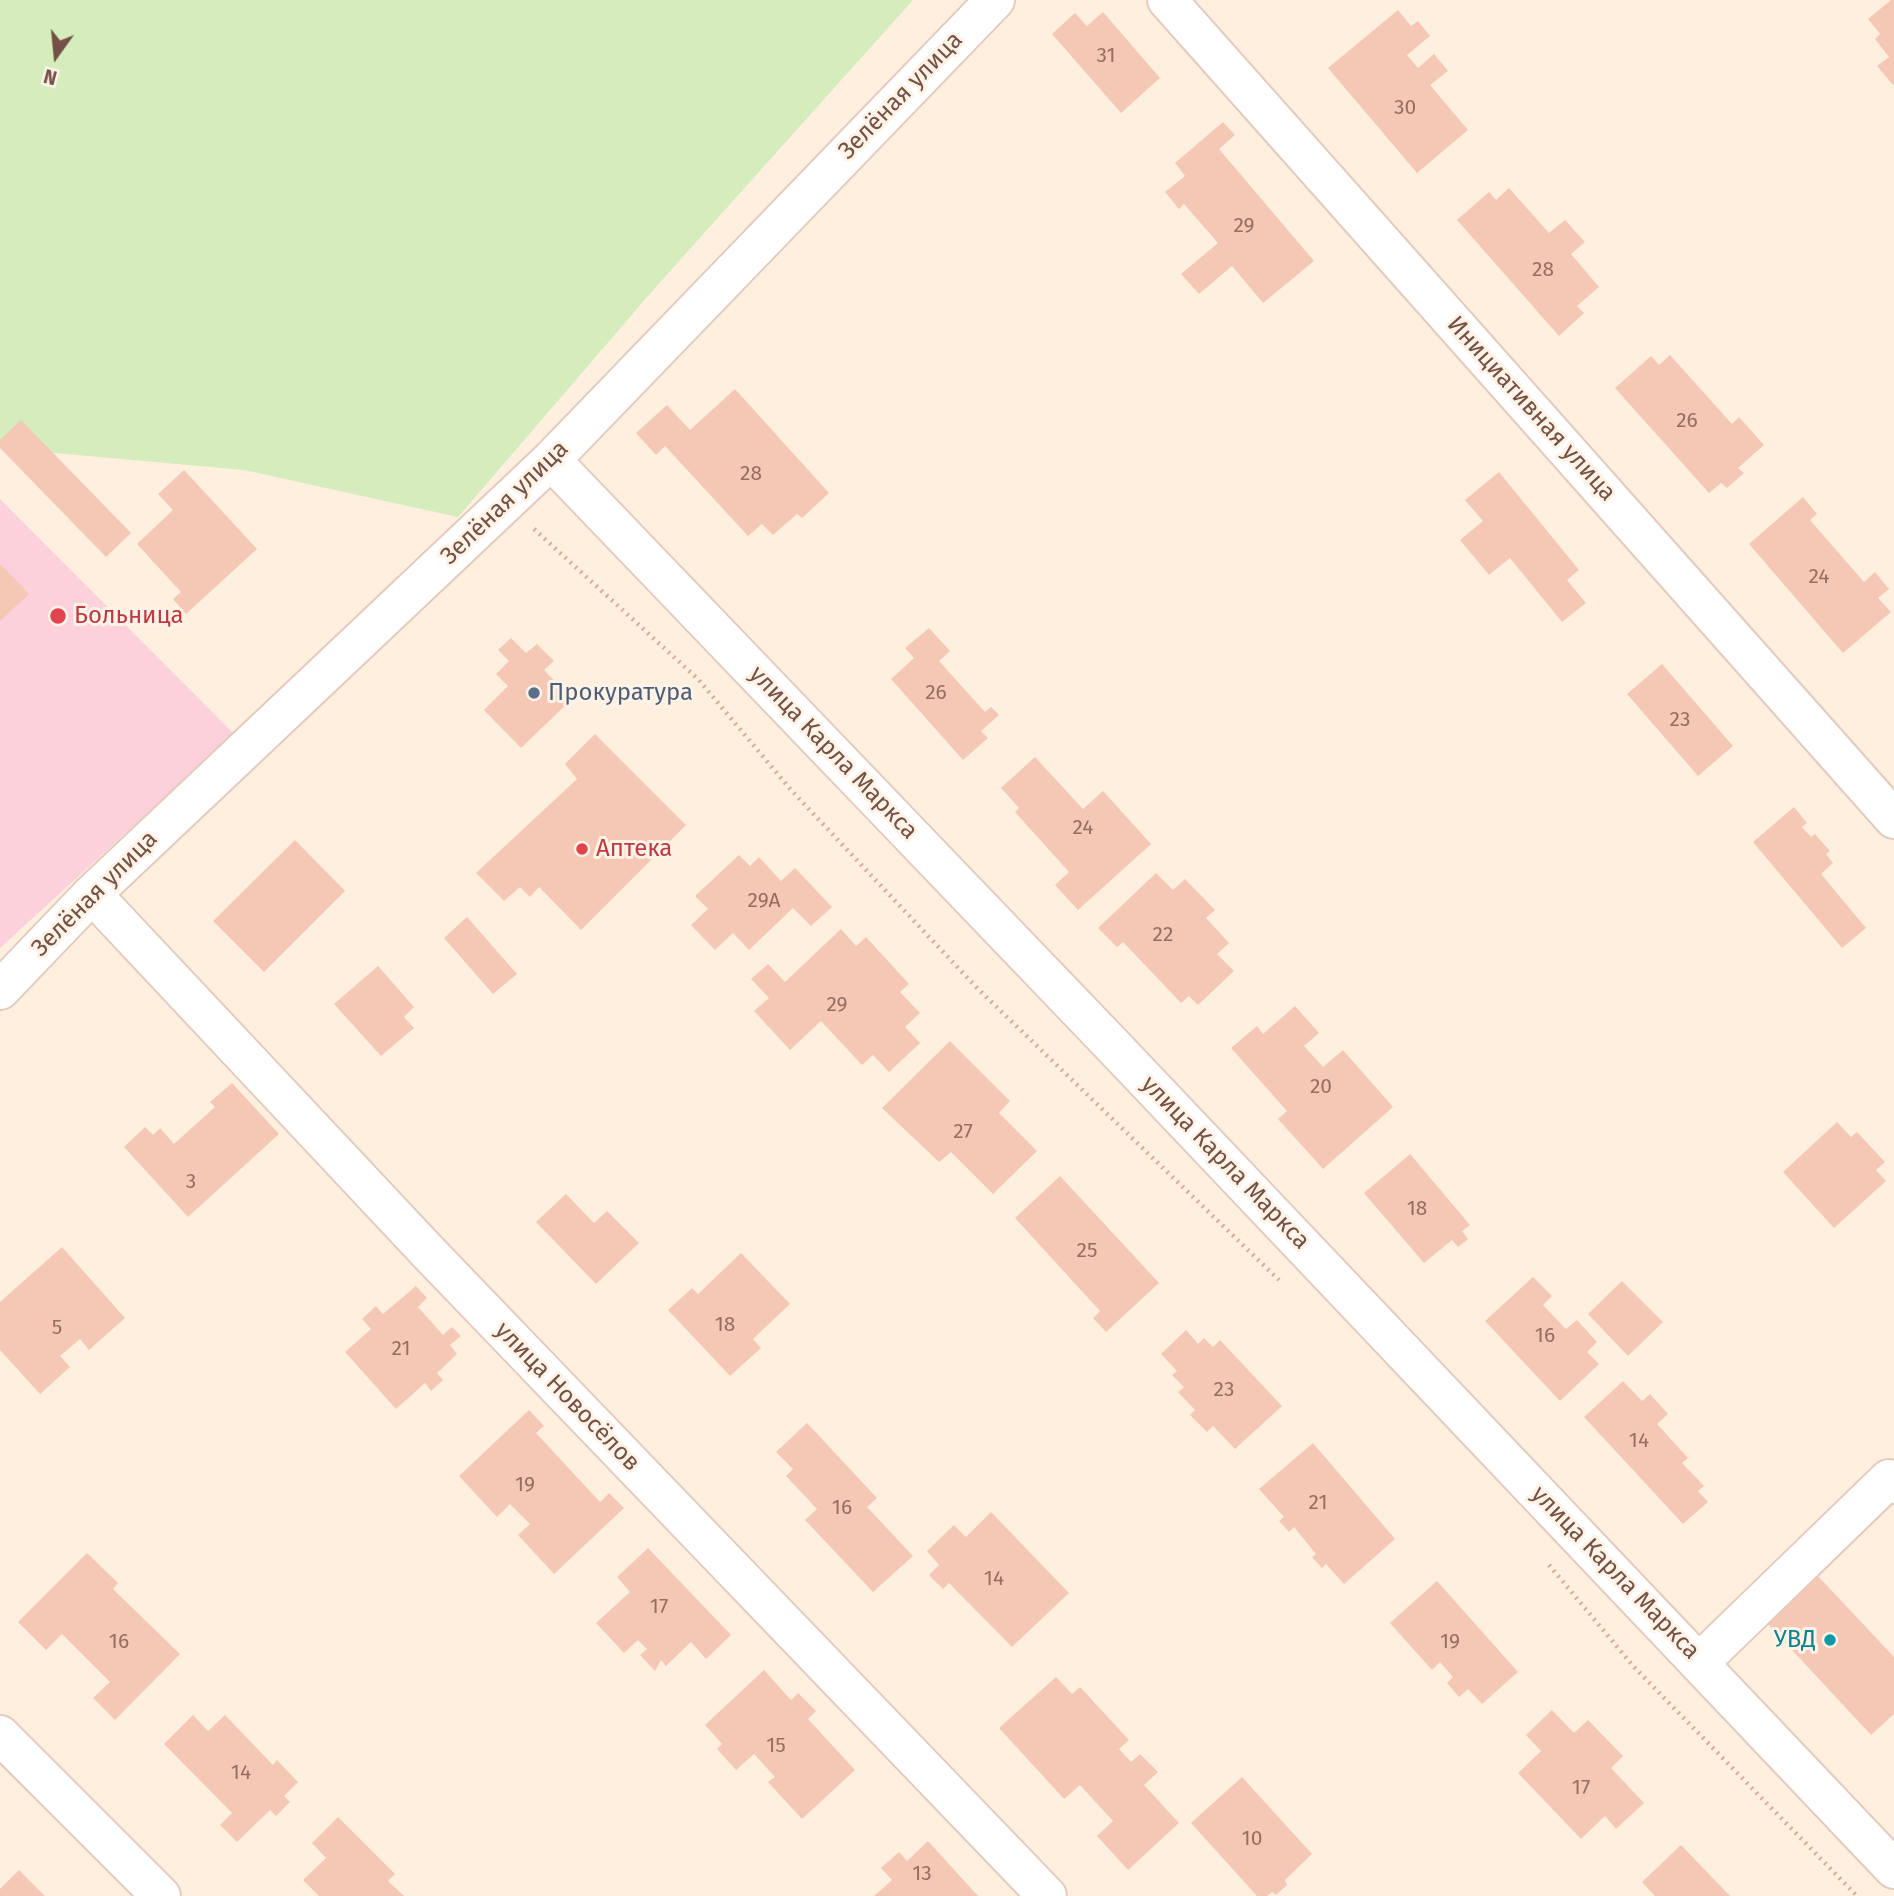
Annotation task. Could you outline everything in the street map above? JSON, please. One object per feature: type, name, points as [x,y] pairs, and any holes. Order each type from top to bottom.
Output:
[{"type":"street","name":"Зелёная улица","points":[[0,990],[92,894],[551,460],[995,0]]},
{"type":"street","name":"Инициативная улица","points":[[1167,0],[1894,819]]},
{"type":"street","name":"улица Карла Маркса","points":[[551,460],[1106,1038],[1894,1869]]},
{"type":"street","name":"улица Новосёлов","points":[[92,894],[427,1251],[1047,1896]]},
{"type":"street","points":[[1700,1662],[1889,1479],[1894,1484]]},
{"type":"street","points":[[0,1735],[161,1896]]},
{"type":"shaded area","name":"Больница","points":[[0,499],[234,734],[0,948]]},
{"type":"green space","points":[[0,0],[913,0],[654,289],[458,517],[244,470],[0,448]]},
{"type":"building","points":[[1894,0],[1894,86],[1877,66],[1889,57],[1875,39],[1880,34],[1868,19]]},
{"type":"building","points":[[1398,10],[1411,26],[1418,21],[1430,36],[1407,55],[1418,68],[1434,54],[1448,71],[1430,85],[1468,130],[1417,173],[1328,68]]},
{"type":"building","points":[[1103,12],[1160,78],[1121,113],[1052,34],[1075,13],[1087,26]]},
{"type":"building","points":[[1223,122],[1235,135],[1219,149],[1314,261],[1263,303],[1232,266],[1199,294],[1181,274],[1218,243],[1184,204],[1179,209],[1165,192],[1185,176],[1175,163]]},
{"type":"building","points":[[1509,188],[1549,233],[1565,220],[1585,242],[1571,254],[1599,287],[1577,306],[1584,313],[1559,336],[1457,220],[1489,192],[1496,200]]},
{"type":"building","points":[[1670,355],[1732,424],[1739,417],[1764,445],[1738,468],[1744,473],[1727,488],[1721,483],[1709,493],[1615,388],[1651,356],[1659,365]]},
{"type":"building","points":[[735,389],[829,493],[802,518],[797,514],[773,535],[762,524],[748,536],[665,446],[656,455],[636,433],[667,405],[690,430]]},
{"type":"building","points":[[21,420],[131,533],[106,557],[0,448],[0,440]]},
{"type":"building","points":[[184,470],[257,549],[186,614],[173,599],[181,592],[137,544],[173,510],[158,494]]},
{"type":"building","points":[[1499,472],[1579,570],[1567,580],[1586,603],[1562,622],[1510,558],[1489,575],[1460,540],[1483,521],[1465,500]]},
{"type":"building","points":[[1803,497],[1817,514],[1810,520],[1864,582],[1875,572],[1889,589],[1878,598],[1891,612],[1843,653],[1749,544]]},
{"type":"building","points":[[0,564],[29,594],[0,621]]},
{"type":"building","points":[[929,628],[950,651],[939,661],[985,712],[991,707],[999,715],[981,731],[988,738],[963,760],[891,679],[914,658],[905,648]]},
{"type":"building","name":"Прокуратура","points":[[511,638],[526,653],[537,644],[554,661],[544,670],[572,699],[521,748],[484,710],[508,686],[496,674],[509,661],[498,650]]},
{"type":"building","points":[[1662,664],[1733,746],[1698,776],[1627,694]]},
{"type":"building","name":"Аптека","points":[[595,734],[686,825],[581,930],[539,887],[530,897],[520,887],[504,901],[476,873],[577,779],[565,764]]},
{"type":"building","points":[[1035,757],[1083,809],[1103,791],[1151,844],[1078,910],[1055,885],[1069,872],[1015,812],[1019,808],[1001,788]]},
{"type":"building","points":[[1794,807],[1807,823],[1802,827],[1811,837],[1815,834],[1830,851],[1826,854],[1833,863],[1821,874],[1866,928],[1842,948],[1753,842]]},
{"type":"building","points":[[295,840],[345,891],[264,972],[213,921]]},
{"type":"building","points":[[739,855],[750,866],[759,857],[781,881],[795,868],[832,907],[811,926],[793,908],[749,950],[733,933],[715,950],[691,925],[708,909],[695,896]]},
{"type":"building","points":[[1156,873],[1173,890],[1185,879],[1215,910],[1206,918],[1229,943],[1217,954],[1234,971],[1198,1005],[1189,996],[1181,1003],[1123,942],[1117,947],[1098,928]]},
{"type":"building","points":[[467,917],[517,974],[493,994],[444,938]]},
{"type":"building","points":[[841,929],[856,946],[866,937],[909,984],[900,992],[920,1013],[905,1027],[920,1043],[889,1072],[873,1055],[862,1065],[821,1021],[790,1050],[754,1011],[769,998],[751,979],[768,964],[785,982]]},
{"type":"building","points":[[378,966],[414,1007],[404,1017],[414,1028],[381,1056],[334,1004]]},
{"type":"building","points":[[1295,1006],[1319,1033],[1304,1046],[1323,1067],[1343,1050],[1393,1107],[1323,1169],[1278,1119],[1287,1111],[1231,1048],[1257,1026],[1263,1034]]},
{"type":"building","points":[[950,1041],[1010,1101],[999,1113],[1037,1151],[993,1194],[951,1152],[939,1162],[882,1108]]},
{"type":"building","points":[[232,1083],[279,1134],[188,1217],[124,1147],[145,1127],[153,1135],[160,1128],[174,1144],[215,1107],[210,1102]]},
{"type":"building","points":[[1837,1122],[1851,1137],[1857,1132],[1885,1162],[1876,1170],[1886,1181],[1834,1228],[1783,1172]]},
{"type":"building","points":[[1410,1154],[1470,1225],[1462,1231],[1468,1239],[1458,1247],[1452,1240],[1424,1263],[1364,1193]]},
{"type":"building","points":[[1060,1176],[1159,1283],[1106,1332],[1093,1318],[1100,1311],[1015,1218]]},
{"type":"building","points":[[566,1194],[594,1223],[607,1211],[639,1243],[596,1284],[536,1222]]},
{"type":"building","points":[[62,1247],[125,1318],[89,1350],[80,1339],[60,1356],[70,1367],[40,1394],[0,1350],[0,1302]]},
{"type":"building","points":[[741,1253],[790,1304],[753,1339],[761,1348],[730,1376],[668,1310],[692,1288],[698,1294]]},
{"type":"building","points":[[1533,1277],[1552,1296],[1543,1305],[1566,1329],[1577,1320],[1597,1342],[1587,1352],[1599,1364],[1560,1401],[1485,1321]]},
{"type":"building","points":[[1622,1281],[1663,1322],[1628,1356],[1588,1314]]},
{"type":"building","points":[[416,1286],[427,1298],[418,1307],[443,1335],[452,1327],[461,1336],[450,1345],[457,1354],[437,1373],[443,1380],[431,1391],[425,1383],[396,1409],[345,1352],[371,1329],[362,1319],[376,1306],[383,1314]]},
{"type":"building","points":[[1186,1330],[1198,1344],[1204,1338],[1213,1347],[1220,1340],[1282,1406],[1235,1449],[1213,1426],[1207,1432],[1190,1415],[1195,1410],[1178,1392],[1184,1387],[1172,1375],[1177,1371],[1161,1354]]},
{"type":"building","points":[[1623,1381],[1642,1401],[1650,1394],[1668,1414],[1657,1424],[1688,1458],[1682,1463],[1704,1486],[1698,1491],[1708,1502],[1683,1524],[1584,1417]]},
{"type":"building","points":[[529,1410],[544,1426],[536,1433],[600,1502],[609,1493],[624,1508],[554,1574],[518,1535],[530,1524],[510,1504],[497,1517],[459,1476]]},
{"type":"building","points":[[807,1423],[877,1498],[867,1507],[913,1556],[873,1592],[805,1520],[817,1509],[786,1476],[793,1469],[776,1452]]},
{"type":"building","points":[[1313,1443],[1395,1539],[1344,1584],[1326,1564],[1322,1568],[1312,1557],[1316,1554],[1294,1527],[1289,1532],[1279,1521],[1284,1517],[1259,1489]]},
{"type":"building","points":[[991,1512],[1069,1593],[1012,1647],[949,1583],[943,1589],[929,1575],[939,1565],[927,1551],[954,1525],[966,1537]]},
{"type":"building","points":[[648,1548],[731,1635],[706,1659],[691,1642],[666,1666],[661,1660],[655,1671],[640,1655],[647,1649],[638,1640],[624,1653],[596,1623],[630,1592],[617,1577]]},
{"type":"building","points":[[87,1553],[118,1583],[113,1589],[180,1654],[115,1720],[93,1698],[110,1682],[62,1634],[46,1650],[18,1622]]},
{"type":"building","name":"УВД","points":[[1817,1575],[1894,1657],[1894,1714],[1871,1735],[1766,1622]]},
{"type":"building","points":[[1437,1581],[1518,1672],[1482,1704],[1468,1689],[1459,1697],[1447,1683],[1453,1677],[1440,1662],[1432,1670],[1390,1623]]},
{"type":"building","points":[[764,1670],[791,1700],[798,1693],[816,1711],[808,1719],[855,1770],[802,1819],[768,1782],[775,1777],[754,1754],[736,1770],[717,1749],[722,1744],[705,1725]]},
{"type":"building","points":[[1056,1677],[1072,1694],[1080,1687],[1129,1740],[1119,1749],[1131,1762],[1140,1754],[1158,1772],[1144,1785],[1179,1823],[1128,1870],[1097,1836],[1113,1821],[1080,1785],[1064,1799],[999,1728]]},
{"type":"building","points":[[1552,1710],[1574,1733],[1588,1720],[1623,1756],[1611,1768],[1644,1803],[1616,1829],[1605,1816],[1581,1839],[1518,1773],[1541,1751],[1526,1735]]},
{"type":"building","points":[[193,1715],[208,1731],[225,1715],[273,1765],[277,1760],[298,1782],[284,1796],[290,1802],[276,1816],[270,1810],[237,1842],[220,1825],[232,1813],[164,1744]]},
{"type":"building","points":[[1242,1777],[1312,1854],[1285,1880],[1287,1885],[1276,1895],[1272,1892],[1267,1896],[1257,1896],[1191,1823]]},
{"type":"building","points":[[338,1817],[395,1874],[388,1881],[404,1896],[319,1896],[303,1880],[326,1858],[312,1843]]},
{"type":"building","points":[[928,1841],[978,1896],[874,1896],[892,1880],[881,1868],[899,1852],[907,1861]]},
{"type":"building","points":[[1681,1845],[1730,1896],[1655,1896],[1642,1882]]},
{"type":"building","points":[[19,1870],[45,1896],[0,1896],[0,1889]]},
{"type":"place","name":"Больница","points":[[58,616]]},
{"type":"place","name":"Прокуратура","points":[[534,693]]},
{"type":"place","name":"Аптека","points":[[582,849]]},
{"type":"place","name":"УВД","points":[[1830,1640]]}]
